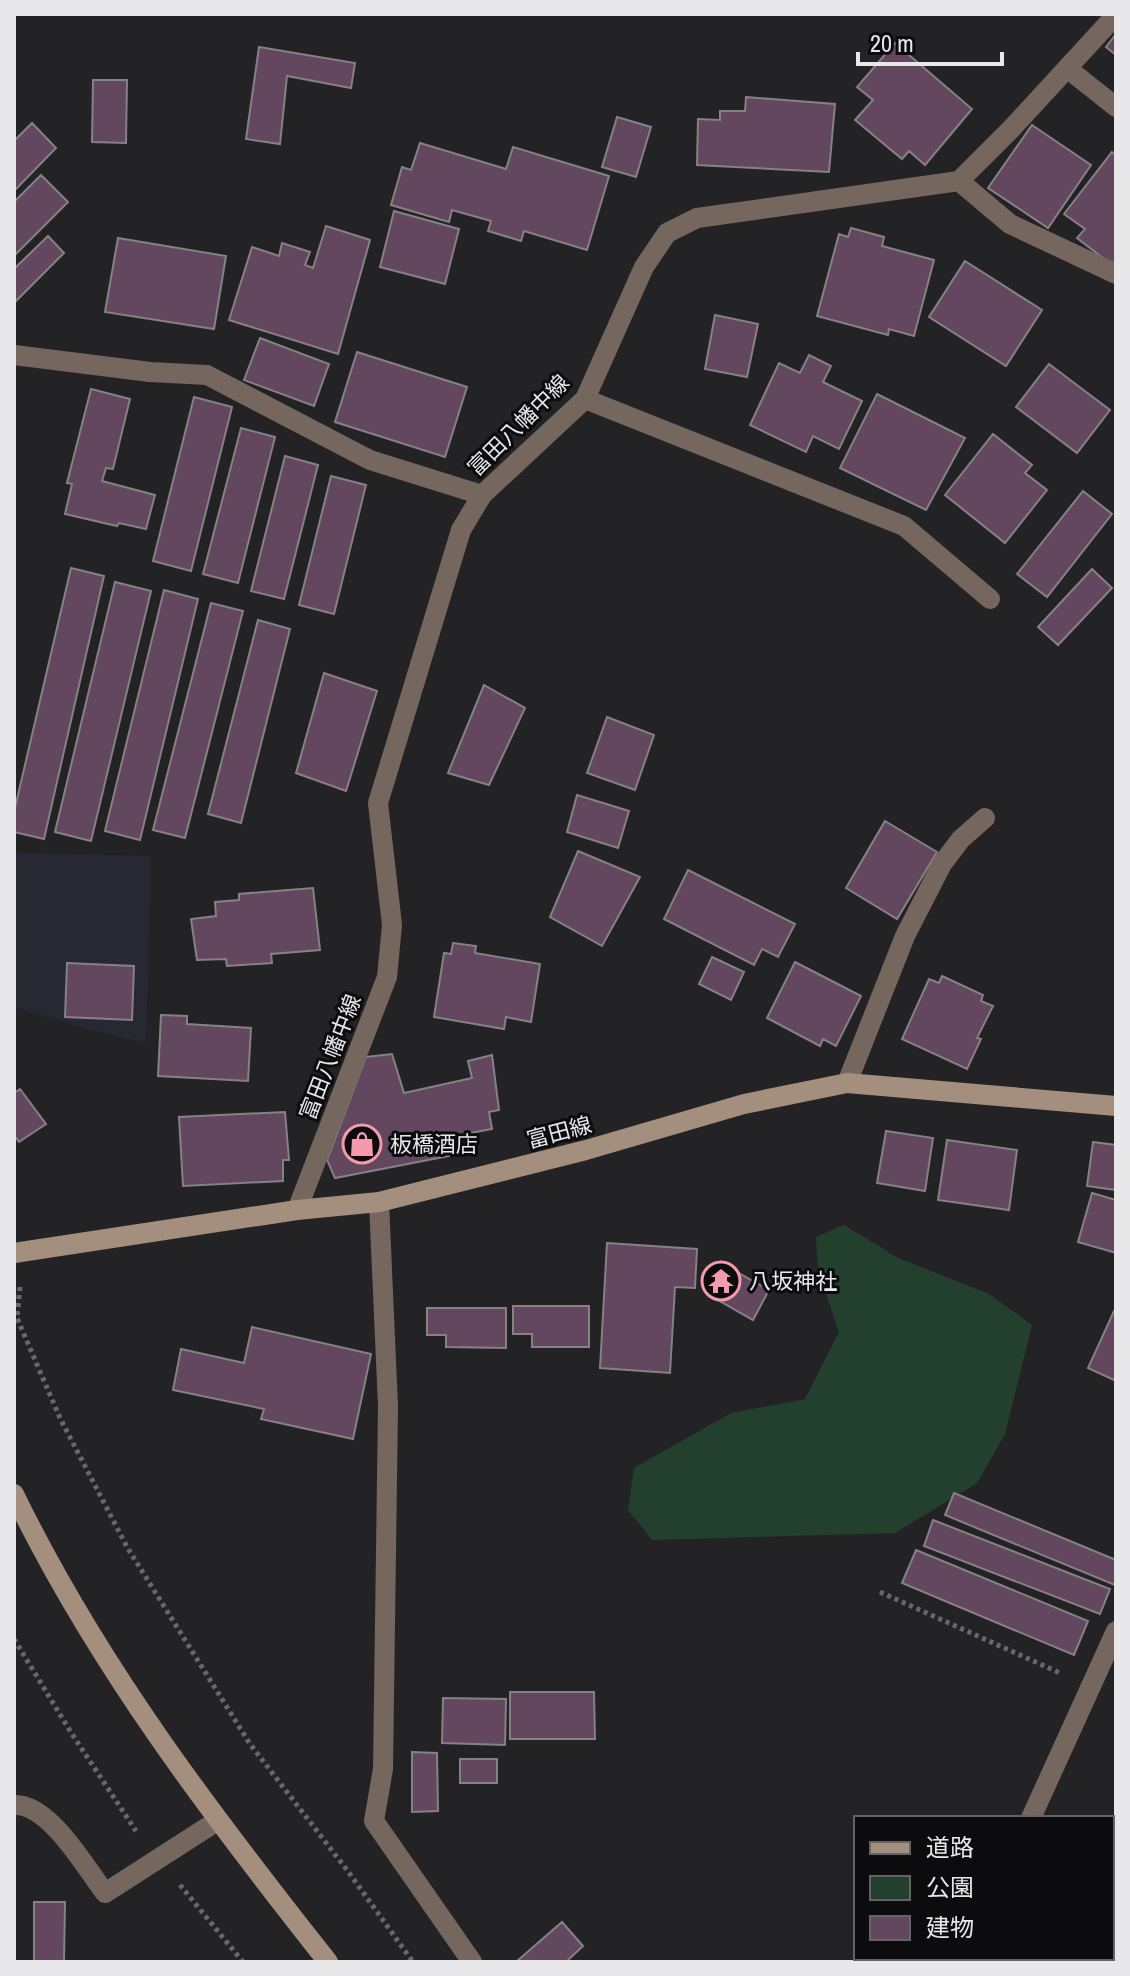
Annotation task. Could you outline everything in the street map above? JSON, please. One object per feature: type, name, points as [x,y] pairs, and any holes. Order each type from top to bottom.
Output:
[{"type":"street","points":[[1116,15],[959,181],[1010,224],[1116,274]]},
{"type":"street","points":[[1068,69],[1116,107]]},
{"type":"street","name":"富田八幡中線","points":[[297,1210],[387,977],[392,925],[378,803],[461,530],[482,495],[585,399],[644,267],[667,233],[697,218],[959,181]]},
{"type":"street","points":[[14,355],[150,372],[207,375],[370,460],[482,495]]},
{"type":"street","points":[[585,399],[904,526],[990,599]]},
{"type":"street","points":[[847,1083],[911,924],[942,864],[961,839],[985,818]]},
{"type":"street","name":"富田線","points":[[14,1253],[297,1210],[379,1202],[586,1150],[744,1104],[847,1083],[1116,1106]]},
{"type":"street","points":[[379,1202],[388,1406],[383,1769],[374,1821],[472,1962]]},
{"type":"street","points":[[14,1494],[41,1549],[115,1675],[217,1821],[328,1962]]},
{"type":"street","points":[[1032,1816],[1116,1631]]},
{"type":"street","points":[[14,1805],[23,1804],[57,1828],[105,1893],[217,1821]]},
{"type":"path","points":[[16,1279],[22,1290],[16,1319],[60,1418],[127,1547],[250,1744],[413,1962]]},
{"type":"path","points":[[880,1592],[1091,1687]]},
{"type":"path","points":[[14,1639],[137,1833],[243,1962]]},
{"type":"shaded area","points":[[14,853],[151,856],[146,1043],[14,1007]]},
{"type":"green space","points":[[844,1225],[898,1258],[989,1294],[1032,1325],[1005,1434],[977,1483],[895,1533],[652,1540],[628,1510],[634,1468],[731,1413],[805,1399],[839,1332],[818,1270],[816,1237]]},
{"type":"building","points":[[1116,34],[1116,55],[1106,47]]},
{"type":"building","points":[[895,43],[972,109],[925,165],[909,151],[902,159],[855,120],[873,100],[857,87]]},
{"type":"building","points":[[259,47],[355,63],[351,88],[287,76],[280,144],[246,139]]},
{"type":"building","points":[[93,80],[127,80],[126,143],[92,142]]},
{"type":"building","points":[[746,97],[835,104],[829,172],[697,165],[698,119],[720,120],[720,111],[745,111]]},
{"type":"building","points":[[617,117],[651,127],[636,177],[602,167]]},
{"type":"building","points":[[32,123],[56,148],[14,191],[14,141]]},
{"type":"building","points":[[1032,125],[1091,165],[1048,228],[988,188]]},
{"type":"building","points":[[420,143],[506,169],[513,147],[609,176],[587,250],[524,231],[521,241],[488,231],[491,221],[452,210],[449,222],[391,205],[402,167],[411,170]]},
{"type":"building","points":[[1112,152],[1116,155],[1116,260],[1112,265],[1077,238],[1085,229],[1064,214]]},
{"type":"building","points":[[41,175],[68,202],[14,256],[14,202]]},
{"type":"building","points":[[394,211],[459,229],[445,284],[380,267]]},
{"type":"building","points":[[326,226],[370,240],[338,354],[229,320],[252,247],[279,256],[282,243],[310,252],[305,265],[313,268]]},
{"type":"building","points":[[851,228],[884,237],[882,246],[934,260],[914,336],[889,329],[888,335],[817,316],[839,234],[848,237]]},
{"type":"building","points":[[48,236],[64,253],[14,303],[14,269]]},
{"type":"building","points":[[118,238],[226,256],[214,329],[105,312]]},
{"type":"building","points":[[965,261],[1042,310],[1006,366],[929,317]]},
{"type":"building","points":[[715,315],[758,324],[747,377],[705,369]]},
{"type":"building","points":[[260,338],[329,364],[314,406],[244,380]]},
{"type":"building","points":[[357,352],[467,387],[445,457],[335,422]]},
{"type":"building","points":[[809,355],[831,366],[823,382],[862,401],[839,449],[813,436],[806,452],[750,425],[779,363],[800,373]]},
{"type":"building","points":[[1049,364],[1110,410],[1077,453],[1016,407]]},
{"type":"building","points":[[91,389],[130,399],[113,469],[106,468],[102,481],[155,495],[146,529],[65,514],[72,484],[67,483]]},
{"type":"building","points":[[877,394],[965,438],[926,510],[840,468]]},
{"type":"building","points":[[194,397],[232,407],[191,571],[153,561]]},
{"type":"building","points":[[241,428],[275,437],[238,583],[203,574]]},
{"type":"building","points":[[993,434],[1032,465],[1025,473],[1047,490],[1005,543],[945,495]]},
{"type":"building","points":[[285,456],[318,465],[284,599],[251,591]]},
{"type":"building","points":[[331,476],[366,485],[334,614],[299,605]]},
{"type":"building","points":[[1083,491],[1112,514],[1047,597],[1017,574]]},
{"type":"building","points":[[71,568],[104,576],[44,839],[14,832],[14,812]]},
{"type":"building","points":[[1092,569],[1112,588],[1058,645],[1038,627]]},
{"type":"building","points":[[115,582],[151,591],[91,841],[55,832]]},
{"type":"building","points":[[164,590],[198,599],[140,840],[105,831]]},
{"type":"building","points":[[211,603],[243,611],[185,838],[153,830]]},
{"type":"building","points":[[258,620],[290,629],[241,823],[208,814]]},
{"type":"building","points":[[324,673],[377,691],[346,791],[296,773]]},
{"type":"building","points":[[484,685],[525,708],[489,785],[448,773]]},
{"type":"building","points":[[607,717],[654,735],[635,790],[587,773]]},
{"type":"building","points":[[577,795],[629,811],[618,848],[567,832]]},
{"type":"building","points":[[885,821],[937,852],[897,919],[846,888]]},
{"type":"building","points":[[578,851],[640,877],[602,946],[550,917]]},
{"type":"building","points":[[688,870],[795,924],[778,957],[762,949],[754,965],[664,919]]},
{"type":"building","points":[[313,888],[320,950],[271,954],[272,963],[227,966],[226,959],[197,960],[191,919],[216,916],[215,902],[239,900],[239,894]]},
{"type":"building","points":[[453,943],[476,946],[475,953],[540,964],[531,1022],[506,1017],[504,1029],[434,1017],[444,953],[451,954]]},
{"type":"building","points":[[712,957],[744,972],[731,1000],[699,984]]},
{"type":"building","points":[[795,962],[861,996],[836,1046],[823,1039],[820,1046],[767,1018]]},
{"type":"building","points":[[67,963],[134,966],[132,1020],[65,1017]]},
{"type":"building","points":[[942,976],[983,995],[981,1001],[993,1006],[977,1038],[981,1039],[967,1069],[902,1039],[929,979],[939,983]]},
{"type":"building","points":[[161,1015],[187,1016],[187,1024],[251,1028],[248,1081],[158,1076]]},
{"type":"building","points":[[392,1054],[404,1093],[472,1078],[468,1061],[492,1055],[499,1110],[489,1112],[492,1129],[444,1138],[449,1156],[335,1178],[327,1160],[366,1057]]},
{"type":"building","points":[[20,1089],[46,1124],[19,1142],[14,1135],[14,1093]]},
{"type":"building","points":[[285,1112],[289,1160],[283,1160],[283,1181],[183,1186],[179,1117]]},
{"type":"building","points":[[886,1131],[933,1138],[925,1191],[877,1183]]},
{"type":"building","points":[[947,1140],[1017,1150],[1009,1210],[938,1200]]},
{"type":"building","points":[[1093,1142],[1116,1145],[1116,1190],[1087,1186]]},
{"type":"building","points":[[1092,1193],[1116,1200],[1116,1253],[1078,1242]]},
{"type":"building","points":[[607,1243],[697,1249],[695,1288],[675,1287],[670,1373],[600,1368]]},
{"type":"building","points":[[726,1266],[769,1290],[753,1320],[709,1295]]},
{"type":"building","points":[[513,1306],[589,1306],[589,1347],[532,1347],[532,1334],[513,1334]]},
{"type":"building","points":[[427,1308],[506,1308],[506,1348],[446,1347],[446,1335],[427,1335]]},
{"type":"building","points":[[1116,1312],[1116,1381],[1088,1368]]},
{"type":"building","points":[[252,1327],[371,1354],[353,1439],[261,1419],[264,1409],[173,1390],[181,1349],[244,1363]]},
{"type":"building","points":[[954,1493],[1116,1560],[1115,1585],[945,1515]]},
{"type":"building","points":[[933,1520],[1110,1589],[1100,1614],[924,1546]]},
{"type":"building","points":[[916,1550],[1088,1621],[1074,1655],[902,1583]]},
{"type":"building","points":[[510,1692],[594,1692],[595,1739],[510,1739]]},
{"type":"building","points":[[443,1698],[506,1699],[505,1745],[442,1743]]},
{"type":"building","points":[[412,1752],[437,1753],[438,1811],[412,1812]]},
{"type":"building","points":[[460,1759],[497,1759],[497,1783],[460,1783]]},
{"type":"building","points":[[34,1902],[65,1902],[64,1962],[34,1962]]},
{"type":"building","points":[[562,1922],[583,1946],[566,1962],[516,1962]]},
{"type":"place","name":"板橋酒店","points":[[362,1144]]},
{"type":"place","name":"八坂神社","points":[[721,1281]]}]
